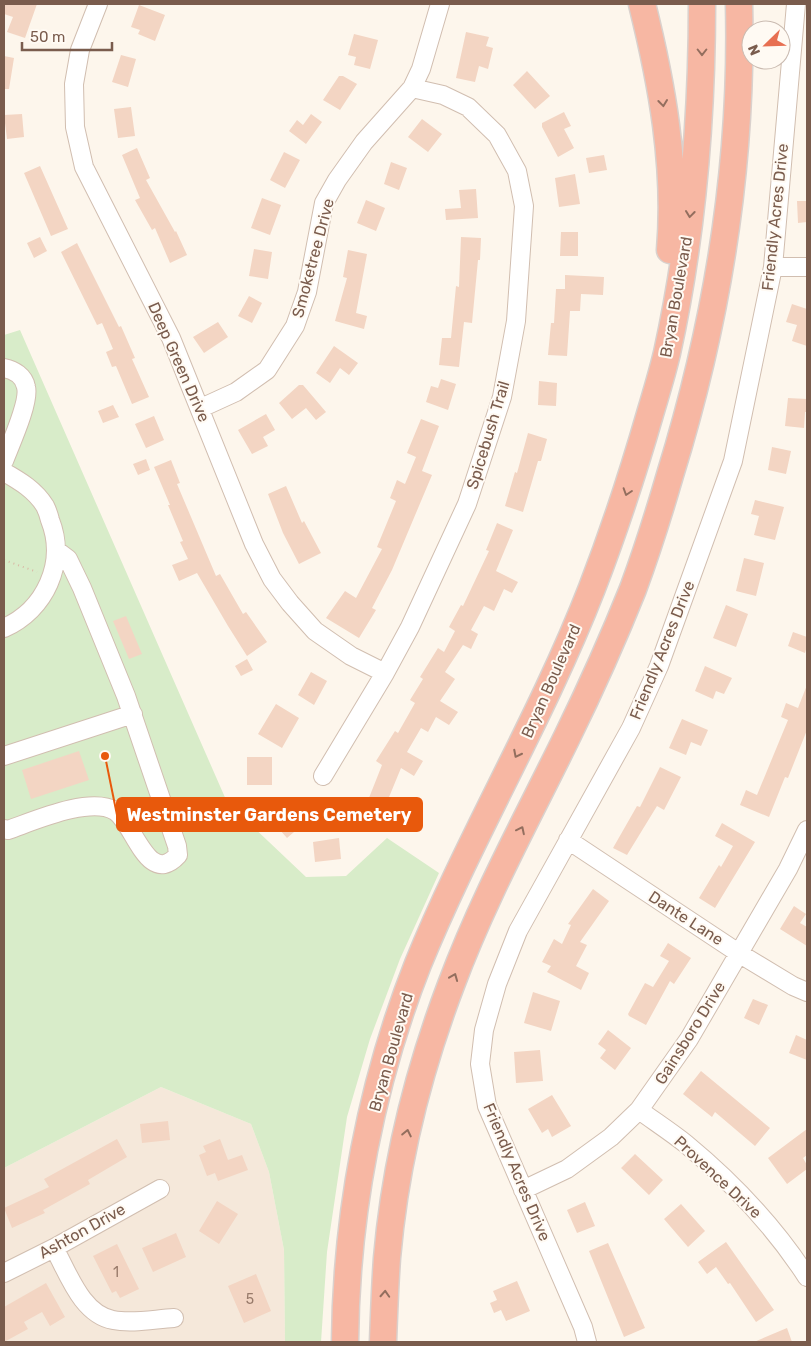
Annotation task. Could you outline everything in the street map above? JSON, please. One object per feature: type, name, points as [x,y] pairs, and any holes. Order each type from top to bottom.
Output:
[{"type":"highway","points":[[636,464],[641,409],[658,340],[665,292],[671,222],[669,159],[661,90],[642,4]]},
{"type":"highway","name":"Bryan Boulevard","points":[[345,1342],[349,1267],[360,1176],[378,1089],[396,1028],[435,925],[534,720],[591,590],[625,499],[666,355],[682,276],[698,133],[702,76],[702,4]]},
{"type":"highway","points":[[383,1342],[387,1258],[394,1202],[412,1111],[435,1028],[470,939],[502,868],[577,716],[620,620],[648,546],[686,423],[712,314],[730,189],[738,78],[739,4]]},
{"type":"street","name":"Deep Green Drive","points":[[98,4],[80,50],[74,84],[75,127],[84,167],[171,338],[201,408],[254,544],[272,579],[315,631],[351,656],[385,673]]},
{"type":"street","name":"Smoketree Drive","points":[[201,408],[236,392],[267,370],[295,326],[307,292],[324,203],[337,180],[364,142],[412,88],[421,70],[440,4]]},
{"type":"street","name":"Friendly Acres Drive","points":[[587,1342],[583,1327],[487,1106],[480,1064],[484,1030],[497,984],[518,931],[630,728],[659,666],[733,461],[773,267],[796,4]]},
{"type":"street","name":"Spicebush Trail","points":[[323,776],[410,628],[467,504],[502,397],[516,321],[524,206],[517,171],[497,135],[468,108],[442,95],[412,88]]},
{"type":"street","points":[[773,267],[807,268]]},
{"type":"street","points":[[4,368],[16,371],[24,380],[27,388],[24,406],[4,461]]},
{"type":"street","points":[[4,472],[26,484],[45,506],[55,533],[56,550],[56,562],[47,590],[30,612],[4,628]]},
{"type":"street","points":[[4,829],[8,830],[74,808],[99,807],[115,812],[128,826],[140,848],[149,859],[161,864],[172,862],[178,855],[177,846],[133,714],[82,588],[68,560],[56,550]]},
{"type":"street","points":[[4,756],[133,714]]},
{"type":"street","name":"Gainsboro Drive","points":[[523,1190],[567,1169],[611,1137],[639,1110],[689,1039],[740,954],[788,869],[807,830]]},
{"type":"street","name":"Dante Lane","points":[[568,840],[740,954],[807,992]]},
{"type":"street","name":"Provence Drive","points":[[639,1110],[685,1143],[747,1200],[794,1257],[807,1277]]},
{"type":"street","name":"Ashton Drive","points":[[4,1273],[54,1248],[160,1188]]},
{"type":"street","points":[[54,1248],[82,1299],[94,1311],[112,1320],[136,1321],[174,1318]]},
{"type":"path","points":[[4,560],[51,578]]},
{"type":"shaded area","points":[[161,1087],[251,1124],[269,1172],[284,1250],[285,1342],[4,1342],[4,1168]]},
{"type":"green space","points":[[20,330],[227,802],[306,877],[346,876],[387,838],[439,873],[400,959],[370,1039],[347,1117],[327,1252],[321,1342],[285,1342],[284,1250],[269,1172],[251,1124],[161,1087],[4,1168],[4,335]]},
{"type":"building","points":[[4,4],[37,4],[25,38],[7,32],[13,17],[4,14]]},
{"type":"building","points":[[139,5],[165,15],[155,41],[138,34],[140,30],[131,27]]},
{"type":"building","points":[[466,32],[489,37],[486,46],[493,48],[488,69],[479,66],[475,82],[456,78]]},
{"type":"building","points":[[354,34],[378,40],[370,69],[354,65],[356,57],[348,55]]},
{"type":"building","points":[[121,55],[136,59],[128,87],[112,82]]},
{"type":"building","points":[[4,56],[14,58],[9,89],[4,89]]},
{"type":"building","points":[[527,71],[550,96],[535,109],[513,85]]},
{"type":"building","points":[[339,76],[343,76],[357,84],[340,110],[323,100]]},
{"type":"building","points":[[131,107],[135,136],[118,138],[114,109]]},
{"type":"building","points":[[564,112],[571,126],[564,129],[574,148],[558,157],[542,127],[542,123]]},
{"type":"building","points":[[22,114],[24,137],[7,139],[4,115]]},
{"type":"building","points":[[311,114],[322,122],[306,144],[289,131],[297,120],[303,125]]},
{"type":"building","points":[[422,119],[442,134],[428,152],[408,137]]},
{"type":"building","points":[[137,148],[150,178],[146,180],[176,231],[187,255],[170,263],[155,228],[152,230],[135,200],[140,198],[122,155]]},
{"type":"building","points":[[284,152],[300,160],[285,188],[270,180]]},
{"type":"building","points":[[604,155],[607,170],[589,173],[586,158]]},
{"type":"building","points":[[391,162],[407,168],[399,190],[384,184]]},
{"type":"building","points":[[40,166],[68,229],[51,236],[24,173]]},
{"type":"building","points":[[575,174],[580,204],[559,207],[555,178]]},
{"type":"building","points":[[476,189],[478,218],[446,220],[445,209],[461,208],[459,190]]},
{"type":"building","points":[[262,198],[281,205],[270,235],[251,228]]},
{"type":"building","points":[[366,200],[385,208],[376,231],[357,223]]},
{"type":"building","points":[[797,201],[807,201],[807,222],[798,223]]},
{"type":"building","points":[[561,232],[578,232],[578,256],[560,256]]},
{"type":"building","points":[[40,237],[47,251],[34,258],[27,243]]},
{"type":"building","points":[[461,237],[481,238],[472,323],[464,322],[459,367],[439,365],[442,338],[451,338],[456,286],[459,287]]},
{"type":"building","points":[[77,243],[119,327],[121,326],[135,358],[132,359],[149,397],[132,404],[116,366],[112,367],[106,352],[113,349],[102,323],[97,325],[61,252]]},
{"type":"building","points":[[254,249],[272,252],[268,279],[249,276]]},
{"type":"building","points":[[348,250],[367,254],[356,313],[367,316],[364,329],[335,321],[347,278],[343,277]]},
{"type":"building","points":[[565,275],[604,277],[603,295],[581,294],[580,311],[570,311],[567,356],[548,355],[551,323],[554,323],[556,289],[565,289]]},
{"type":"building","points":[[249,296],[262,303],[252,323],[238,316]]},
{"type":"building","points":[[792,304],[807,309],[807,346],[792,341],[797,325],[786,322]]},
{"type":"building","points":[[218,322],[228,337],[204,353],[193,337]]},
{"type":"building","points":[[334,346],[358,363],[349,375],[340,368],[330,383],[316,373]]},
{"type":"building","points":[[441,379],[456,384],[448,410],[426,402],[431,386],[438,388]]},
{"type":"building","points":[[539,381],[557,383],[556,406],[538,405]]},
{"type":"building","points":[[299,385],[303,385],[326,412],[316,420],[306,408],[292,419],[279,403]]},
{"type":"building","points":[[788,398],[807,399],[804,428],[785,426]]},
{"type":"building","points":[[113,405],[119,417],[103,423],[98,411]]},
{"type":"building","points":[[266,414],[275,430],[263,437],[268,446],[252,454],[238,430]]},
{"type":"building","points":[[154,416],[164,440],[146,448],[135,424]]},
{"type":"building","points":[[421,419],[439,426],[422,471],[432,475],[392,570],[372,608],[376,610],[359,638],[326,618],[345,591],[356,598],[382,549],[377,547],[396,501],[390,498],[397,480],[405,484],[416,457],[407,453]]},
{"type":"building","points":[[528,433],[547,439],[541,461],[538,461],[523,512],[505,506],[515,472],[517,473]]},
{"type":"building","points":[[772,447],[791,451],[786,474],[768,470]]},
{"type":"building","points":[[146,459],[150,470],[138,475],[133,464]]},
{"type":"building","points":[[171,460],[180,483],[177,484],[216,576],[220,574],[243,614],[246,612],[267,642],[247,656],[197,573],[179,581],[172,565],[188,559],[180,542],[183,541],[168,505],[170,505],[154,467]]},
{"type":"building","points":[[286,486],[302,523],[304,521],[321,553],[299,564],[283,533],[268,494]]},
{"type":"building","points":[[755,500],[784,507],[775,540],[754,535],[759,516],[751,514]]},
{"type":"building","points":[[497,523],[513,530],[496,571],[518,582],[512,593],[504,589],[494,611],[484,606],[471,630],[478,634],[471,649],[463,645],[445,672],[455,679],[440,701],[458,712],[449,725],[436,717],[428,732],[421,728],[407,752],[423,761],[414,776],[401,768],[380,819],[363,813],[382,765],[376,761],[395,731],[398,733],[415,703],[410,700],[423,679],[420,677],[438,648],[444,652],[455,631],[449,627],[461,605],[463,606],[489,551],[486,550]]},
{"type":"building","points":[[744,558],[764,563],[756,596],[736,591]]},
{"type":"building","points":[[726,605],[748,614],[736,647],[713,638]]},
{"type":"building","points":[[126,616],[142,654],[129,659],[113,621]]},
{"type":"building","points":[[793,632],[807,637],[805,653],[788,646]]},
{"type":"building","points":[[247,659],[253,670],[241,676],[235,666]]},
{"type":"building","points":[[705,666],[732,678],[724,694],[716,691],[713,699],[695,691]]},
{"type":"building","points":[[311,672],[327,681],[314,705],[298,695]]},
{"type":"building","points":[[807,685],[807,730],[788,778],[785,777],[769,817],[740,805],[746,790],[757,795],[788,720],[781,717],[786,703],[798,708]]},
{"type":"building","points":[[276,704],[299,718],[282,748],[258,734]]},
{"type":"building","points":[[682,719],[708,730],[701,746],[691,742],[686,755],[669,748]]},
{"type":"building","points":[[79,751],[89,780],[31,799],[22,770]]},
{"type":"building","points":[[247,757],[272,757],[272,785],[247,785]]},
{"type":"building","points":[[660,767],[681,777],[664,810],[657,806],[627,855],[613,848],[637,806],[640,807]]},
{"type":"building","points":[[277,798],[301,826],[287,838],[263,811]]},
{"type":"building","points":[[722,823],[755,842],[715,908],[699,898],[733,846],[715,836]]},
{"type":"building","points":[[339,838],[341,859],[315,862],[313,842]]},
{"type":"building","points":[[593,889],[609,901],[580,942],[587,945],[576,966],[589,973],[581,990],[547,972],[551,966],[542,962],[554,939],[562,944],[571,925],[568,924]]},
{"type":"building","points":[[794,906],[806,914],[800,923],[807,927],[807,946],[780,929]]},
{"type":"building","points":[[668,943],[691,958],[674,984],[670,981],[646,1025],[628,1014],[645,983],[653,987],[669,961],[660,956]]},
{"type":"building","points":[[533,992],[560,1001],[551,1031],[524,1023]]},
{"type":"building","points":[[753,999],[768,1005],[759,1025],[744,1018]]},
{"type":"building","points":[[608,1030],[631,1048],[615,1070],[600,1058],[606,1050],[598,1044]]},
{"type":"building","points":[[796,1035],[807,1040],[807,1060],[789,1053]]},
{"type":"building","points":[[540,1050],[543,1081],[516,1083],[514,1052]]},
{"type":"building","points":[[701,1071],[770,1128],[755,1146],[715,1112],[712,1117],[683,1094]]},
{"type":"building","points":[[552,1095],[571,1126],[552,1137],[548,1129],[542,1133],[528,1109]]},
{"type":"building","points":[[168,1121],[170,1140],[142,1143],[140,1124]]},
{"type":"building","points":[[807,1129],[807,1155],[803,1158],[807,1169],[787,1184],[768,1158]]},
{"type":"building","points":[[117,1139],[127,1157],[88,1180],[90,1184],[43,1210],[45,1213],[12,1228],[4,1208],[49,1187],[44,1179]]},
{"type":"building","points":[[220,1139],[228,1160],[242,1155],[248,1170],[218,1181],[215,1173],[207,1176],[199,1155],[206,1152],[203,1146]]},
{"type":"building","points":[[635,1154],[663,1180],[649,1195],[621,1168]]},
{"type":"building","points":[[217,1201],[238,1214],[219,1244],[199,1231]]},
{"type":"building","points":[[585,1202],[595,1226],[577,1233],[567,1210]]},
{"type":"building","points":[[681,1204],[705,1231],[688,1247],[664,1219]]},
{"type":"building","points":[[176,1233],[186,1257],[153,1272],[142,1248]]},
{"type":"building","points":[[726,1242],[774,1310],[756,1322],[730,1283],[728,1284],[716,1267],[707,1274],[698,1262]]},
{"type":"building","points":[[608,1243],[645,1328],[624,1337],[589,1251]]},
{"type":"building","points":[[117,1244],[139,1289],[120,1298],[116,1291],[112,1293],[93,1256]]},
{"type":"building","points":[[256,1274],[271,1311],[244,1323],[228,1286]]},
{"type":"building","points":[[517,1281],[530,1311],[506,1321],[501,1310],[494,1313],[490,1303],[497,1300],[493,1291]]},
{"type":"building","points":[[46,1283],[65,1317],[50,1326],[42,1312],[24,1322],[28,1329],[4,1342],[4,1307]]},
{"type":"building","points":[[787,1328],[792,1342],[754,1342]]},
{"type":"place","name":"Westminster Gardens Cemetery","points":[[105,756]]}]
